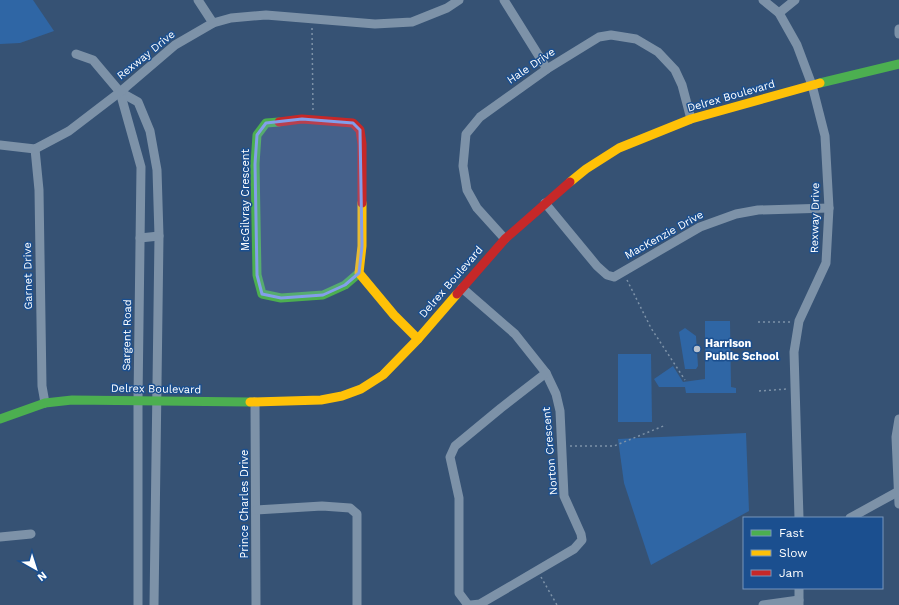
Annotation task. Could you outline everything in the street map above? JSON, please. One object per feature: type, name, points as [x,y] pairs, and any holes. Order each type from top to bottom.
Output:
[{"type":"street","points":[[198,0],[213,23]]},
{"type":"street","name":"Rexway Drive","points":[[35,149],[69,131],[120,92],[174,45],[213,23],[231,18],[266,15],[375,24],[412,22],[448,8],[459,0]]},
{"type":"street","points":[[504,0],[547,69]]},
{"type":"street","name":"Rexway Drive","points":[[763,0],[779,13],[797,45],[812,85],[826,136],[829,208],[826,263],[798,321],[794,352],[799,517]]},
{"type":"street","points":[[779,13],[795,0]]},
{"type":"street","points":[[899,29],[899,34]]},
{"type":"street","name":"Hale Drive","points":[[505,239],[477,208],[467,190],[463,166],[466,134],[480,118],[547,69],[599,37],[611,35],[636,39],[658,52],[675,70],[682,85],[691,119]]},
{"type":"street","name":"Sargent Road","points":[[76,54],[93,60],[120,92],[138,102],[150,131],[157,170],[157,400],[154,605]]},
{"type":"street","name":"Delrex Boulevard","points":[[0,419],[45,403],[72,400],[255,402],[321,400],[342,396],[361,389],[383,375],[418,339],[505,239],[586,169],[619,148],[691,119],[812,85],[899,64]]},
{"type":"street","name":"Sargent Road","points":[[120,92],[141,167],[138,400],[138,605]]},
{"type":"street","name":"McGilvray Crescent","points":[[302,119],[353,123],[360,130],[362,144],[362,246],[359,273],[345,285],[323,295],[280,298],[262,294],[257,275],[255,164],[257,135],[266,123],[302,119]]},
{"type":"street","points":[[0,146],[35,149]]},
{"type":"street","name":"Garnet Drive","points":[[35,149],[39,190],[42,386],[45,403]]},
{"type":"street","name":"MacKenzie Drive","points":[[546,203],[596,266],[607,275],[614,277],[700,227],[736,214],[758,210],[829,208]]},
{"type":"street","points":[[140,238],[158,236]]},
{"type":"street","points":[[359,273],[382,303],[406,329],[418,339]]},
{"type":"street","name":"Norton Crescent","points":[[462,288],[515,334],[546,373],[556,394],[560,411],[564,496],[581,534],[582,540],[574,549],[480,604],[470,605],[459,593],[459,498],[450,457],[455,446],[546,373]]},
{"type":"street","name":"Prince Charles Drive","points":[[255,402],[256,605]]},
{"type":"street","points":[[899,419],[896,437],[899,504]]},
{"type":"street","points":[[852,517],[899,492]]},
{"type":"street","points":[[256,510],[322,506],[350,508],[357,514],[357,605]]},
{"type":"street","points":[[138,528],[155,527]]},
{"type":"street","points":[[0,537],[31,534]]},
{"type":"street","points":[[763,605],[799,603],[799,589]]},
{"type":"path","points":[[312,19],[313,120]]},
{"type":"path","points":[[623,272],[651,328],[685,380]]},
{"type":"path","points":[[758,322],[798,321]]},
{"type":"path","points":[[759,391],[795,389]]},
{"type":"path","points":[[562,446],[614,446],[666,425]]},
{"type":"path","points":[[537,570],[557,605]]},
{"type":"highlighted area","points":[[302,119],[353,123],[360,130],[362,246],[359,273],[345,285],[323,295],[281,298],[262,294],[257,275],[255,164],[257,135],[266,123]]},
{"type":"shaded area","points":[[0,0],[33,0],[54,31],[20,43],[0,44]]},
{"type":"shaded area","points":[[705,321],[730,321],[731,387],[736,388],[736,393],[686,393],[685,387],[659,387],[654,379],[673,366],[683,382],[705,379]]},
{"type":"shaded area","points":[[685,328],[696,336],[698,366],[696,369],[685,369],[679,332]]},
{"type":"shaded area","points":[[618,354],[651,354],[652,422],[618,422]]},
{"type":"shaded area","points":[[746,433],[749,511],[651,565],[624,483],[618,439]]},
{"type":"traffic: fast","points":[[820,83],[899,64]]},
{"type":"traffic: fast","points":[[279,122],[266,123],[257,135],[255,164],[257,275],[262,294],[281,298],[323,295],[345,285],[359,273]]},
{"type":"traffic: fast","points":[[0,419],[45,403],[72,400],[250,402]]},
{"type":"traffic: slow","points":[[570,182],[586,169],[619,148],[691,119],[820,83]]},
{"type":"traffic: slow","points":[[362,203],[362,246],[359,273],[394,315],[418,339]]},
{"type":"traffic: slow","points":[[250,402],[321,400],[342,396],[361,389],[383,375],[418,339],[457,294]]},
{"type":"traffic: jam","points":[[279,122],[302,119],[353,123],[360,130],[362,144],[362,203]]},
{"type":"traffic: jam","points":[[457,294],[505,239],[570,182]]},
{"type":"place","name":"Harrison Public School","points":[[697,349]]}]
